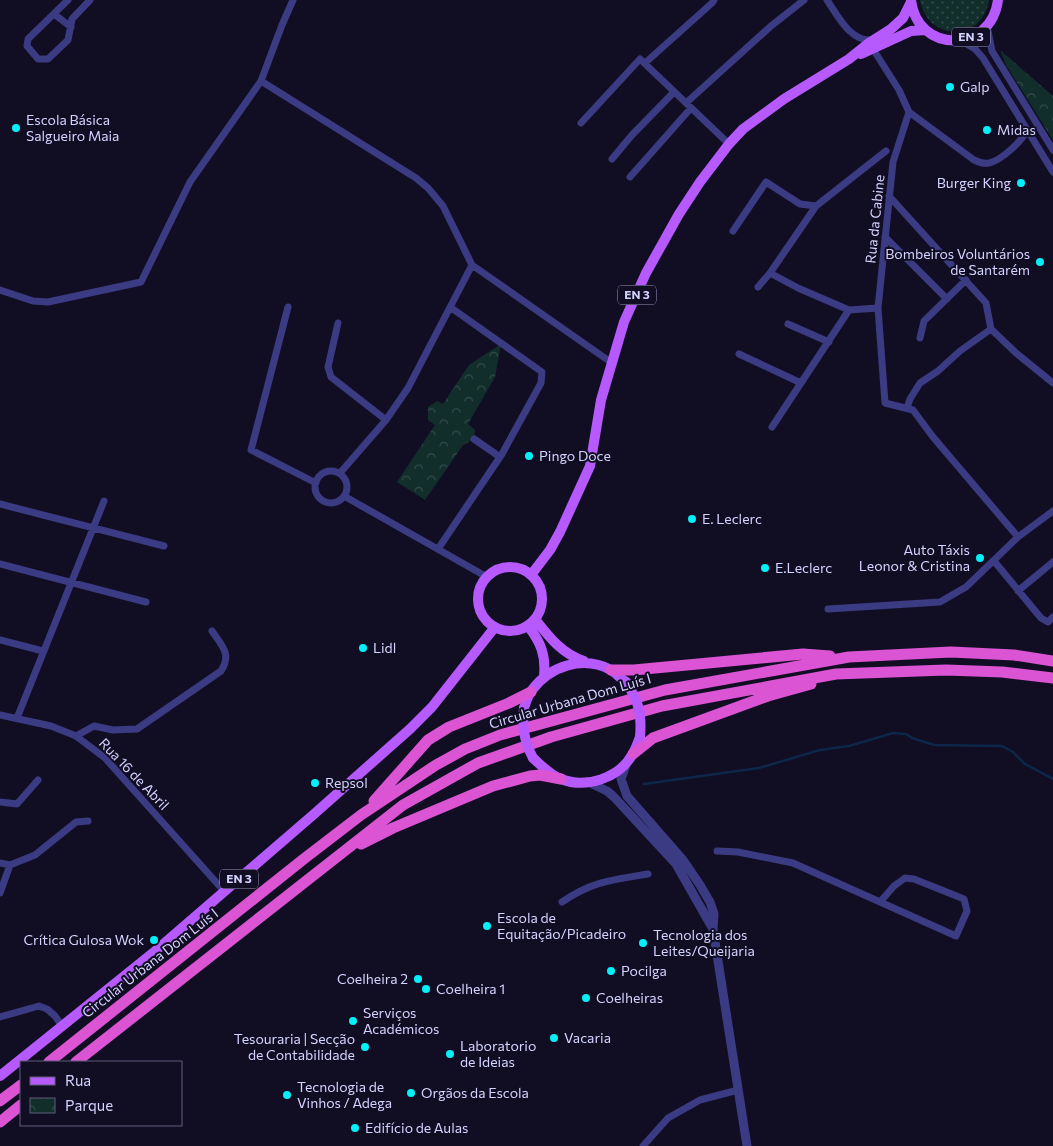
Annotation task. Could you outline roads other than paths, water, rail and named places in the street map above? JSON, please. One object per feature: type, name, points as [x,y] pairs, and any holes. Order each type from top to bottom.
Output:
[{"type":"highway","name":"Circular Urbana Dom Luís I","points":[[50,1061],[361,815],[436,765],[465,749],[500,735],[665,690],[849,657],[951,652],[1014,655],[1053,661]]},
{"type":"highway","points":[[611,670],[634,670],[803,654],[849,657]]},
{"type":"highway","name":"Circular Urbana Dom Luís I","points":[[77,1061],[403,805],[478,763],[551,736],[662,706],[836,674],[946,670],[1002,672],[1053,678]]},
{"type":"highway","points":[[630,758],[653,738],[768,696],[818,682],[836,674]]},
{"type":"highway","points":[[361,815],[428,740],[449,727],[509,703],[530,692]]},
{"type":"highway","points":[[339,856],[393,828],[493,786],[530,776],[540,775],[561,779]]},
{"type":"highway","points":[[0,1101],[20,1085]]},
{"type":"highway","points":[[0,1122],[20,1106]]},
{"type":"main road","name":"EN 3","points":[[911,1],[916,18],[926,30],[942,39],[960,40],[974,36],[987,26],[996,13],[998,0]]},
{"type":"main road","name":"EN 3","points":[[531,575],[550,550],[560,532],[590,466],[601,400],[624,322],[646,274],[689,198],[729,144],[743,129],[874,44],[903,18],[911,1]]},
{"type":"main road","name":"EN 3","points":[[874,44],[911,31],[926,30]]},
{"type":"main road","points":[[506,567],[517,567],[531,575],[541,588],[542,599],[541,610],[531,623],[519,630],[509,631],[495,626],[484,617],[480,608],[480,591],[487,577],[496,570],[506,567]]},
{"type":"main road","points":[[531,623],[573,658],[595,664],[611,670],[626,682],[636,699],[641,717],[640,737],[630,758],[610,776],[588,782],[574,782],[561,779],[546,770],[533,758],[525,742],[522,725],[524,708],[530,692],[544,676],[559,667],[577,663],[595,664]]},
{"type":"main road","points":[[531,623],[542,645],[545,664],[544,676]]},
{"type":"main road","name":"EN 3","points":[[0,1076],[153,954],[410,728],[432,706],[495,626]]},
{"type":"street","points":[[68,0],[28,39],[27,46],[38,59],[48,59],[68,40],[72,19],[90,0]]},
{"type":"street","points":[[0,290],[33,301],[48,302],[141,282],[190,182],[261,81],[293,0]]},
{"type":"street","points":[[645,63],[714,0]]},
{"type":"street","points":[[630,177],[688,106],[771,26],[804,0]]},
{"type":"street","points":[[827,0],[846,28],[874,44],[909,112],[974,160],[990,163],[1012,149],[1023,139],[1028,130]]},
{"type":"street","points":[[54,14],[71,27]]},
{"type":"street","points":[[987,26],[992,51],[1053,150]]},
{"type":"street","points":[[960,40],[983,58],[1053,172]]},
{"type":"street","points":[[581,123],[640,59],[729,144]]},
{"type":"street","points":[[261,81],[416,178],[428,188],[442,206],[472,265],[612,363]]},
{"type":"street","points":[[612,160],[632,135],[674,92]]},
{"type":"street","name":"Rua da Cabine","points":[[907,408],[884,403],[878,308],[895,155],[909,112]]},
{"type":"street","points":[[1012,149],[1025,144],[1036,144]]},
{"type":"street","points":[[758,287],[770,273],[816,206],[886,151]]},
{"type":"street","points":[[733,231],[766,182],[800,204],[816,206]]},
{"type":"street","points":[[889,196],[986,303],[990,329],[1053,383]]},
{"type":"street","points":[[885,237],[947,299]]},
{"type":"street","points":[[340,473],[386,420],[408,388],[472,265]]},
{"type":"street","points":[[770,273],[798,288],[849,310],[878,308]]},
{"type":"street","points":[[920,338],[924,321],[966,280]]},
{"type":"street","points":[[288,307],[251,450],[316,484]]},
{"type":"street","points":[[438,549],[500,457],[541,383],[542,372],[450,307]]},
{"type":"street","points":[[772,427],[849,310]]},
{"type":"street","points":[[338,323],[328,367],[331,377],[386,420]]},
{"type":"street","points":[[788,324],[829,342]]},
{"type":"street","points":[[990,329],[920,383],[907,408],[913,410],[933,437],[1018,537]]},
{"type":"street","points":[[739,354],[801,383]]},
{"type":"street","points":[[474,439],[500,457]]},
{"type":"street","points":[[330,471],[340,473],[347,486],[344,496],[335,502],[324,501],[317,494],[316,484],[321,475],[330,471]]},
{"type":"street","points":[[344,496],[487,577]]},
{"type":"street","points":[[17,718],[104,500]]},
{"type":"street","points":[[0,504],[164,546]]},
{"type":"street","points":[[828,609],[940,602],[966,587],[1018,537],[1053,511]]},
{"type":"street","points":[[994,561],[1041,618],[1048,622],[1053,617]]},
{"type":"street","points":[[1018,591],[1053,562]]},
{"type":"street","points":[[0,564],[146,602]]},
{"type":"street","points":[[76,736],[94,726],[113,730],[137,729],[221,671],[226,664],[226,653],[212,631]]},
{"type":"street","points":[[0,640],[43,651]]},
{"type":"street","name":"Rua 16 de Abril","points":[[0,714],[51,726],[76,736],[105,758],[224,891]]},
{"type":"street","points":[[630,758],[621,779],[627,796],[710,902],[714,914],[714,929],[747,1146]]},
{"type":"street","points":[[0,802],[17,804],[38,780]]},
{"type":"street","points":[[588,782],[607,791],[636,822],[662,843]]},
{"type":"street","points":[[0,863],[10,865],[36,855],[76,822],[88,821]]},
{"type":"street","points":[[717,851],[738,852],[793,863],[880,902],[956,936],[967,911],[964,899],[914,879],[905,878],[894,886],[880,902]]},
{"type":"street","points":[[0,893],[10,865]]},
{"type":"street","points":[[562,902],[588,886],[648,874]]},
{"type":"street","points":[[0,1017],[39,1006],[47,1009],[62,1026]]},
{"type":"street","points":[[643,1146],[668,1118],[700,1100],[738,1090]]},
{"type":"waterway","points":[[644,784],[759,768],[820,750],[849,746],[893,733],[906,734],[912,738],[934,745],[1002,746],[1013,752],[1025,764],[1053,779]]},
{"type":"place","name":"Galp","points":[[950,87]]},
{"type":"place","name":"Escola Básica Salgueiro Maia","points":[[16,128]]},
{"type":"place","name":"Midas","points":[[987,130]]},
{"type":"place","name":"Burger King","points":[[1021,183]]},
{"type":"place","name":"Bombeiros Voluntários de Santarém","points":[[1040,262]]},
{"type":"place","name":"Pingo Doce","points":[[529,456]]},
{"type":"place","name":"E. Leclerc","points":[[692,519]]},
{"type":"place","name":"Auto Táxis Leonor & Cristina","points":[[980,558]]},
{"type":"place","name":"E.Leclerc","points":[[765,568]]},
{"type":"place","name":"Lidl","points":[[363,648]]},
{"type":"place","name":"Repsol","points":[[315,783]]},
{"type":"place","name":"Escola de Equitação/Picadeiro","points":[[487,926]]},
{"type":"place","name":"Crítica Gulosa Wok","points":[[154,940]]},
{"type":"place","name":"Tecnologia dos Leites/Queijaria","points":[[643,943]]},
{"type":"place","name":"Pocilga","points":[[611,971]]},
{"type":"place","name":"Coelheira 2","points":[[418,979]]},
{"type":"place","name":"Coelheira 1","points":[[426,989]]},
{"type":"place","name":"Coelheiras","points":[[586,998]]},
{"type":"place","name":"Serviços Académicos","points":[[353,1021]]},
{"type":"place","name":"Vacaria","points":[[554,1038]]},
{"type":"place","name":"Tesouraria | Secção de Contabilidade","points":[[365,1047]]},
{"type":"place","name":"Laboratorio de Ideias","points":[[450,1054]]},
{"type":"place","name":"Orgãos da Escola","points":[[411,1093]]},
{"type":"place","name":"Tecnologia de Vinhos / Adega","points":[[287,1095]]},
{"type":"place","name":"Edifício de Aulas","points":[[355,1128]]}]
